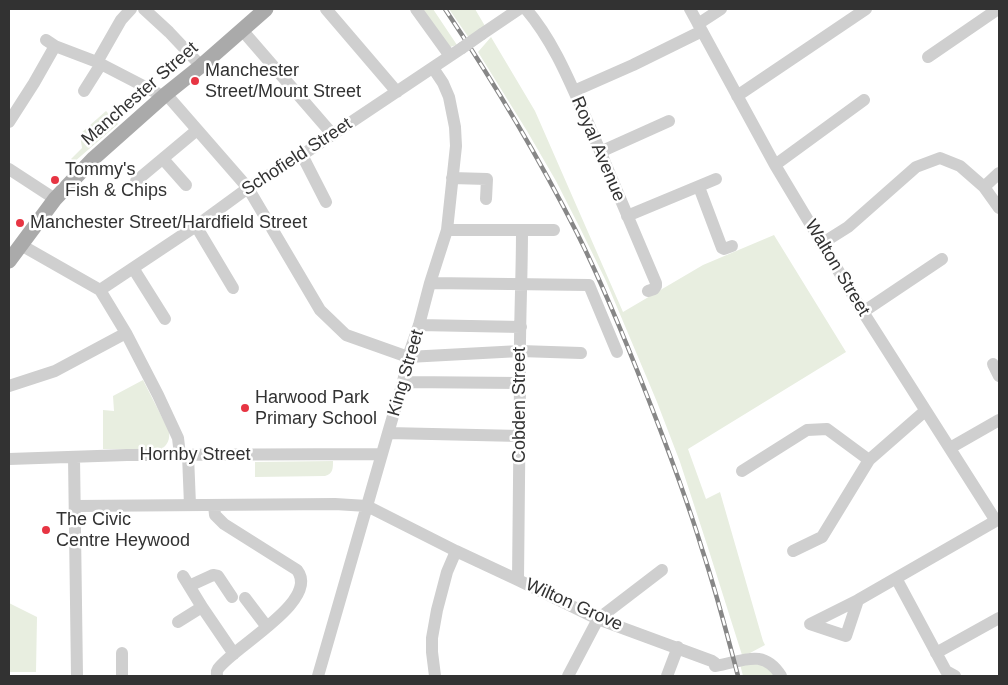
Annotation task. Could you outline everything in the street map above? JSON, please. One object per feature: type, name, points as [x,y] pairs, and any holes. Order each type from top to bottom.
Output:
[{"type":"main road","name":"Manchester Street","points":[[9,260],[55,199],[94,158],[266,9]]},
{"type":"street","points":[[84,91],[121,20],[132,9]]},
{"type":"street","points":[[144,9],[202,66]]},
{"type":"street","points":[[416,9],[450,56]]},
{"type":"street","name":"Schofield Street","points":[[100,290],[196,226],[248,188],[333,135],[519,9]]},
{"type":"street","name":"Royal Avenue","points":[[526,9],[551,44],[574,91],[656,283],[654,289],[648,291]]},
{"type":"street","name":"Walton Street","points":[[690,9],[774,165],[821,244],[925,411],[997,520]]},
{"type":"street","points":[[574,91],[633,64],[700,28],[721,9]]},
{"type":"street","points":[[737,96],[866,9]]},
{"type":"street","points":[[928,57],[998,9]]},
{"type":"street","points":[[330,10],[397,92]]},
{"type":"street","points":[[242,30],[333,135]]},
{"type":"street","points":[[9,122],[34,83],[51,43],[99,63],[164,96],[248,188],[320,310],[346,334],[408,357],[520,352],[581,353]]},
{"type":"street","name":"King Street","points":[[318,676],[403,382],[408,357],[447,230],[456,146],[455,126],[449,96],[433,68]]},
{"type":"street","points":[[774,165],[864,100]]},
{"type":"street","points":[[600,152],[668,121]]},
{"type":"street","points":[[136,181],[197,130]]},
{"type":"street","points":[[302,155],[326,202]]},
{"type":"street","points":[[821,244],[848,227],[916,167],[940,158],[960,166],[984,188],[999,208]]},
{"type":"street","points":[[163,159],[186,186]]},
{"type":"street","points":[[9,169],[55,199]]},
{"type":"street","points":[[984,188],[999,173]]},
{"type":"street","points":[[452,178],[487,179],[486,199]]},
{"type":"street","points":[[627,216],[716,179]]},
{"type":"street","points":[[699,187],[722,248],[732,246]]},
{"type":"street","points":[[196,226],[233,288]]},
{"type":"street","points":[[447,230],[554,230]]},
{"type":"street","name":"Cobden Street","points":[[518,580],[522,230]]},
{"type":"street","points":[[21,245],[100,290],[126,333],[178,438],[184,455],[190,505]]},
{"type":"street","points":[[863,312],[942,258]]},
{"type":"street","points":[[132,268],[165,319]]},
{"type":"street","points":[[430,283],[589,285],[617,352]]},
{"type":"street","points":[[419,325],[521,327]]},
{"type":"street","points":[[9,386],[55,371],[126,333]]},
{"type":"street","points":[[993,364],[999,376]]},
{"type":"street","points":[[403,382],[520,382]]},
{"type":"street","points":[[793,551],[822,537],[869,460],[925,411]]},
{"type":"street","points":[[950,448],[999,420]]},
{"type":"street","points":[[742,471],[807,430],[827,429],[869,460]]},
{"type":"street","points":[[388,433],[520,436]]},
{"type":"street","name":"Hornby Street","points":[[9,459],[184,455],[382,454]]},
{"type":"street","points":[[74,457],[77,676]]},
{"type":"street","points":[[75,506],[335,504],[367,506]]},
{"type":"street","points":[[214,505],[215,515],[224,524],[291,566],[299,573],[301,583],[299,594],[292,603],[267,627],[234,654],[218,670],[217,676]]},
{"type":"street","name":"Wilton Grove","points":[[367,506],[598,619],[712,661],[714,663],[714,671],[757,658],[772,665],[781,676]]},
{"type":"street","points":[[858,600],[997,520]]},
{"type":"street","points":[[435,676],[432,638],[446,572],[456,551]]},
{"type":"street","points":[[568,676],[598,619],[662,570]]},
{"type":"street","points":[[232,596],[218,576],[213,575],[186,581],[234,654]]},
{"type":"street","points":[[896,578],[946,671],[955,676]]},
{"type":"street","points":[[246,598],[267,627]]},
{"type":"street","points":[[178,622],[202,607]]},
{"type":"street","points":[[936,653],[999,618]]},
{"type":"street","points":[[667,676],[678,647]]},
{"type":"street","points":[[122,652],[122,676]]},
{"type":"shaded area","points":[[422,9],[433,9],[457,45],[450,47]]},
{"type":"shaded area","points":[[449,9],[475,9],[485,26],[469,38]]},
{"type":"shaded area","points":[[491,37],[535,111],[623,312],[703,265],[774,235],[846,352],[688,449],[706,499],[720,492],[765,645],[750,653],[742,655],[680,462],[606,281],[556,181],[478,52]]},
{"type":"shaded area","points":[[106,111],[118,124],[74,162],[71,159],[82,148],[80,134]]},
{"type":"shaded area","points":[[143,380],[169,431],[167,443],[162,449],[103,449],[103,410],[114,411],[113,396]]},
{"type":"shaded area","points":[[333,461],[331,472],[325,476],[255,477],[255,462]]},
{"type":"shaded area","points":[[9,603],[37,617],[36,672],[9,672]]},
{"type":"shaded area","points":[[740,664],[764,664],[775,676],[743,676]]},
{"type":"railway","points":[[445,9],[498,91],[531,147],[577,233],[605,292],[683,490],[712,581],[738,676]]},
{"type":"place","name":"Manchester Street/Mount Street","points":[[195,81]]},
{"type":"place","name":"Tommy's Fish & Chips","points":[[55,180]]},
{"type":"place","name":"Manchester Street/Hardfield Street","points":[[20,223]]},
{"type":"place","name":"Harwood Park Primary School","points":[[245,408]]},
{"type":"place","name":"The Civic Centre Heywood","points":[[46,530]]}]
